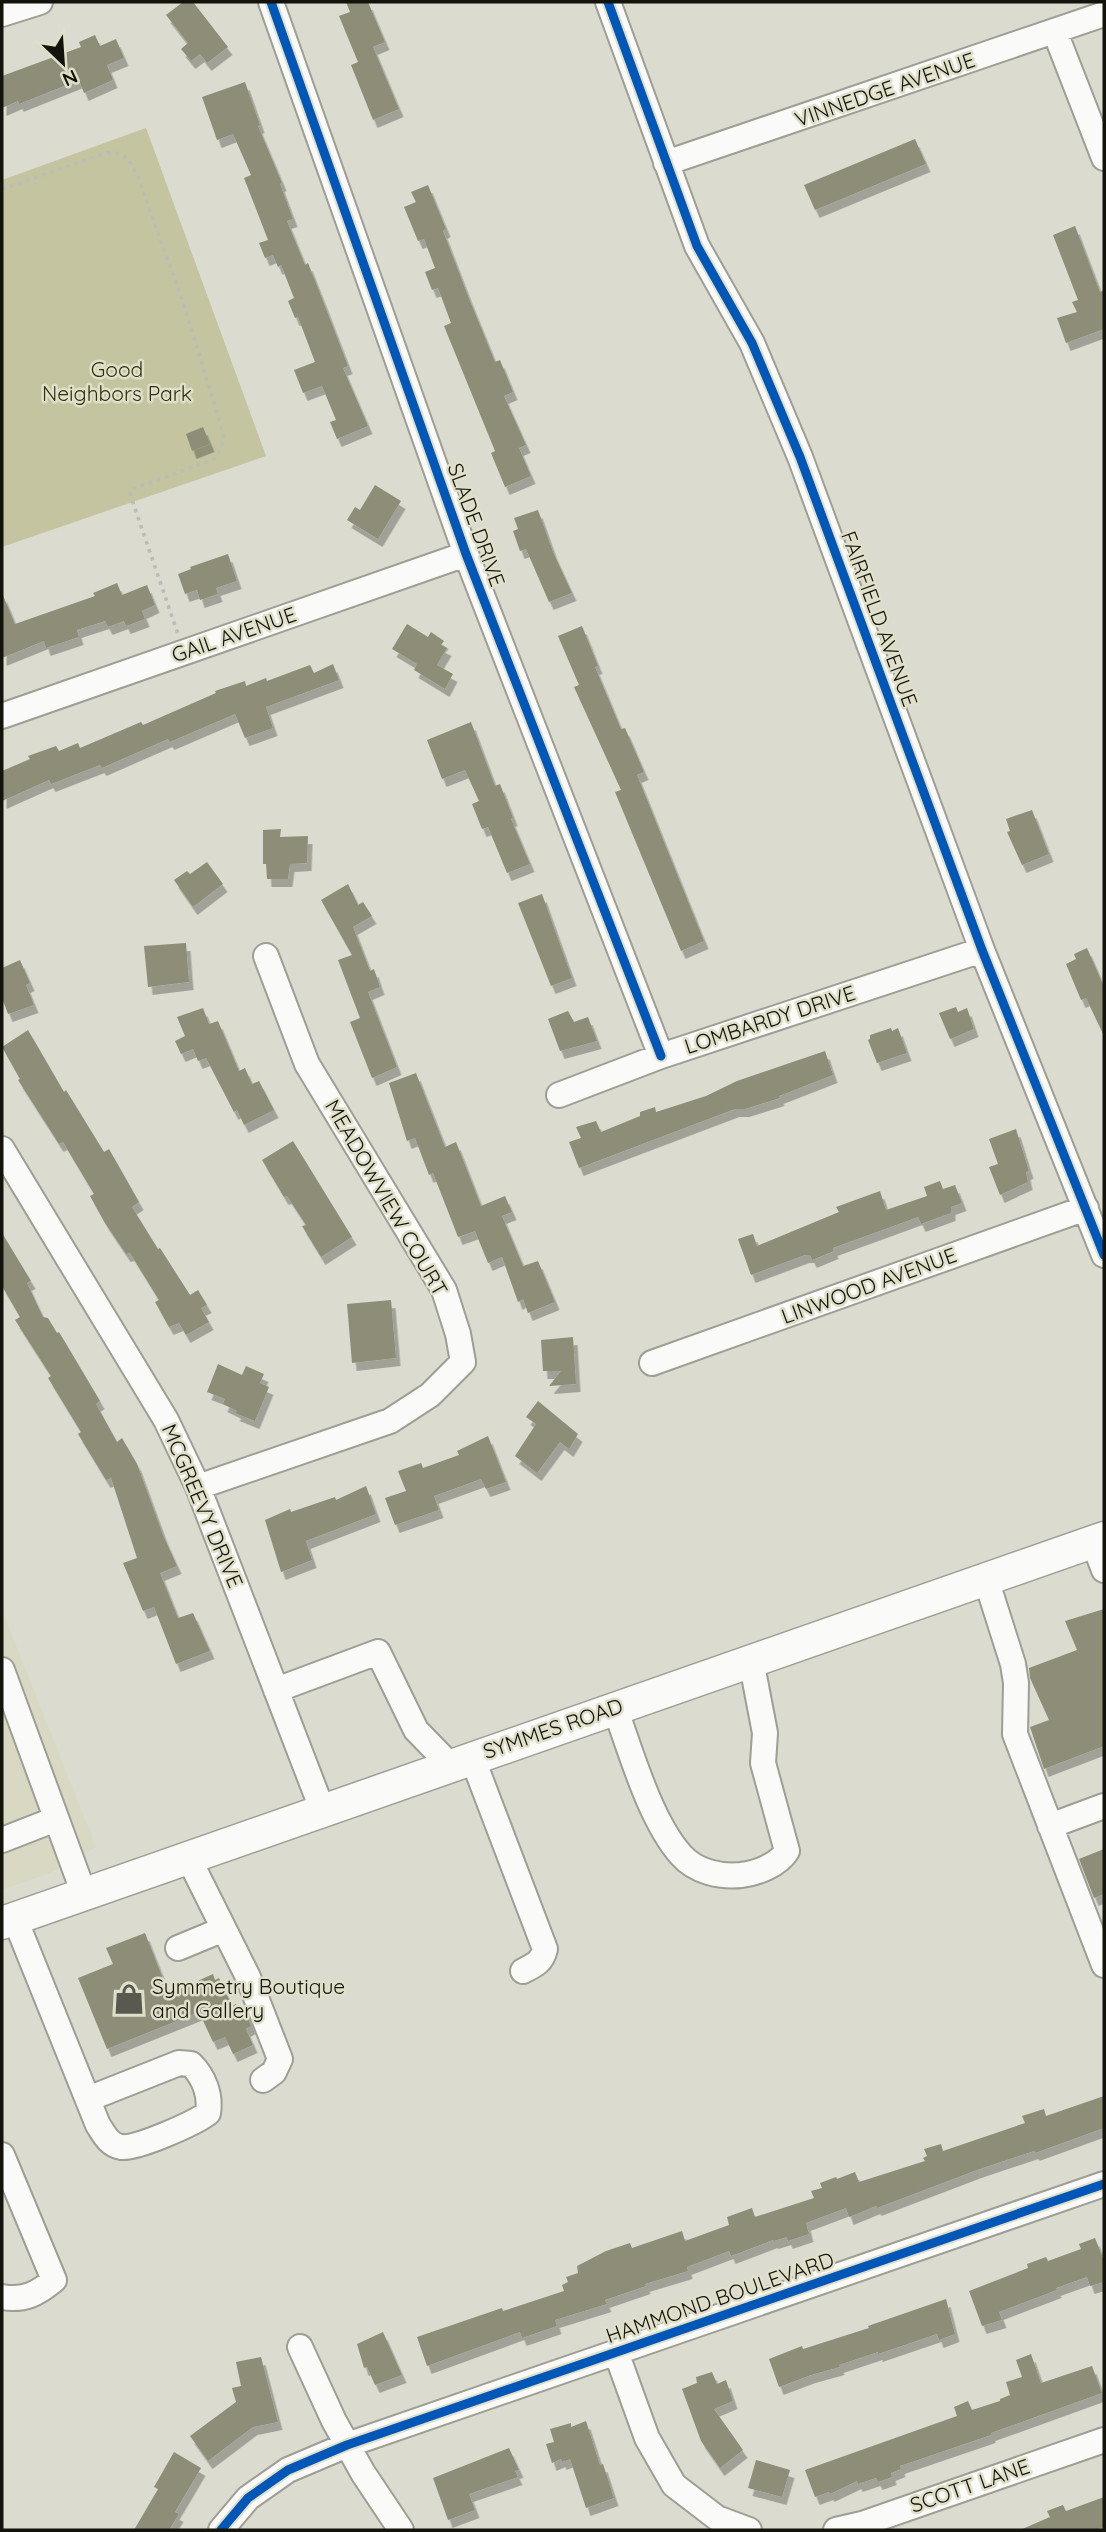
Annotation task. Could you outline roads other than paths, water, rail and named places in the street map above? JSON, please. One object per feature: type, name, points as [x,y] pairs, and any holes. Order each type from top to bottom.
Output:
[{"type":"main road","name":"SYMMES ROAD","points":[[8,1921],[986,1579],[1101,1550]]},
{"type":"street","points":[[2,15],[40,2]]},
{"type":"street","name":"SLADE DRIVE","points":[[271,2],[466,554],[661,1056]]},
{"type":"street","name":"FAIRFIELD AVENUE","points":[[608,2],[697,246],[752,343],[800,457],[982,950],[1104,1255]]},
{"type":"street","name":"VINNEDGE AVENUE","points":[[666,163],[1104,14]]},
{"type":"street","points":[[1055,32],[1104,158]]},
{"type":"street","name":"GAIL AVENUE","points":[[2,716],[466,554]]},
{"type":"street","name":"LOMBARDY DRIVE","points":[[559,1095],[661,1056],[982,950]]},
{"type":"street","name":"MEADOWVIEW COURT","points":[[198,1487],[390,1421],[430,1395],[463,1362],[458,1334],[444,1290],[307,1064],[266,956]]},
{"type":"street","name":"MCGREEVY DRIVE","points":[[2,1149],[166,1420],[198,1487],[322,1809]]},
{"type":"street","name":"LINWOOD AVENUE","points":[[652,1363],[1086,1208]]},
{"type":"street","points":[[986,1579],[1013,1664],[1016,1683],[1015,1734],[1050,1826],[1098,1930],[1104,1965]]},
{"type":"street","points":[[276,1690],[378,1652],[416,1730],[461,1761],[545,1949],[538,1963],[523,1971]]},
{"type":"street","points":[[615,1708],[643,1784],[666,1834],[683,1857],[706,1872],[730,1876],[747,1874],[781,1859],[787,1850],[763,1763],[765,1733],[751,1660]]},
{"type":"street","points":[[2,1670],[84,1894]]},
{"type":"street","points":[[1050,1826],[1104,1806]]},
{"type":"street","points":[[2,1840],[56,1819]]},
{"type":"street","points":[[188,1857],[265,2018],[280,2059],[274,2072],[263,2080]]},
{"type":"street","points":[[8,1921],[98,2125],[109,2141],[121,2147],[135,2145],[198,2121],[208,2113],[210,2101],[200,2073],[191,2064],[179,2063],[88,2099]]},
{"type":"street","points":[[178,1948],[224,1929]]},
{"type":"street","points":[[2,2155],[54,2280],[37,2294],[15,2300],[2,2297]]},
{"type":"street","name":"HAMMOND BOULEVARD","points":[[221,2530],[248,2498],[288,2470],[347,2445],[1104,2184]]},
{"type":"street","points":[[300,2347],[347,2445],[401,2530]]},
{"type":"street","points":[[616,2352],[647,2438],[674,2486],[717,2518],[749,2530]]},
{"type":"street","name":"SCOTT LANE","points":[[836,2530],[862,2524],[1104,2440]]},
{"type":"place","name":"Symmetry Boutique and Gallery","points":[[129,1999]]},
{"type":"park label","name":"Good Neighbors Park","points":[[117,382]]}]
